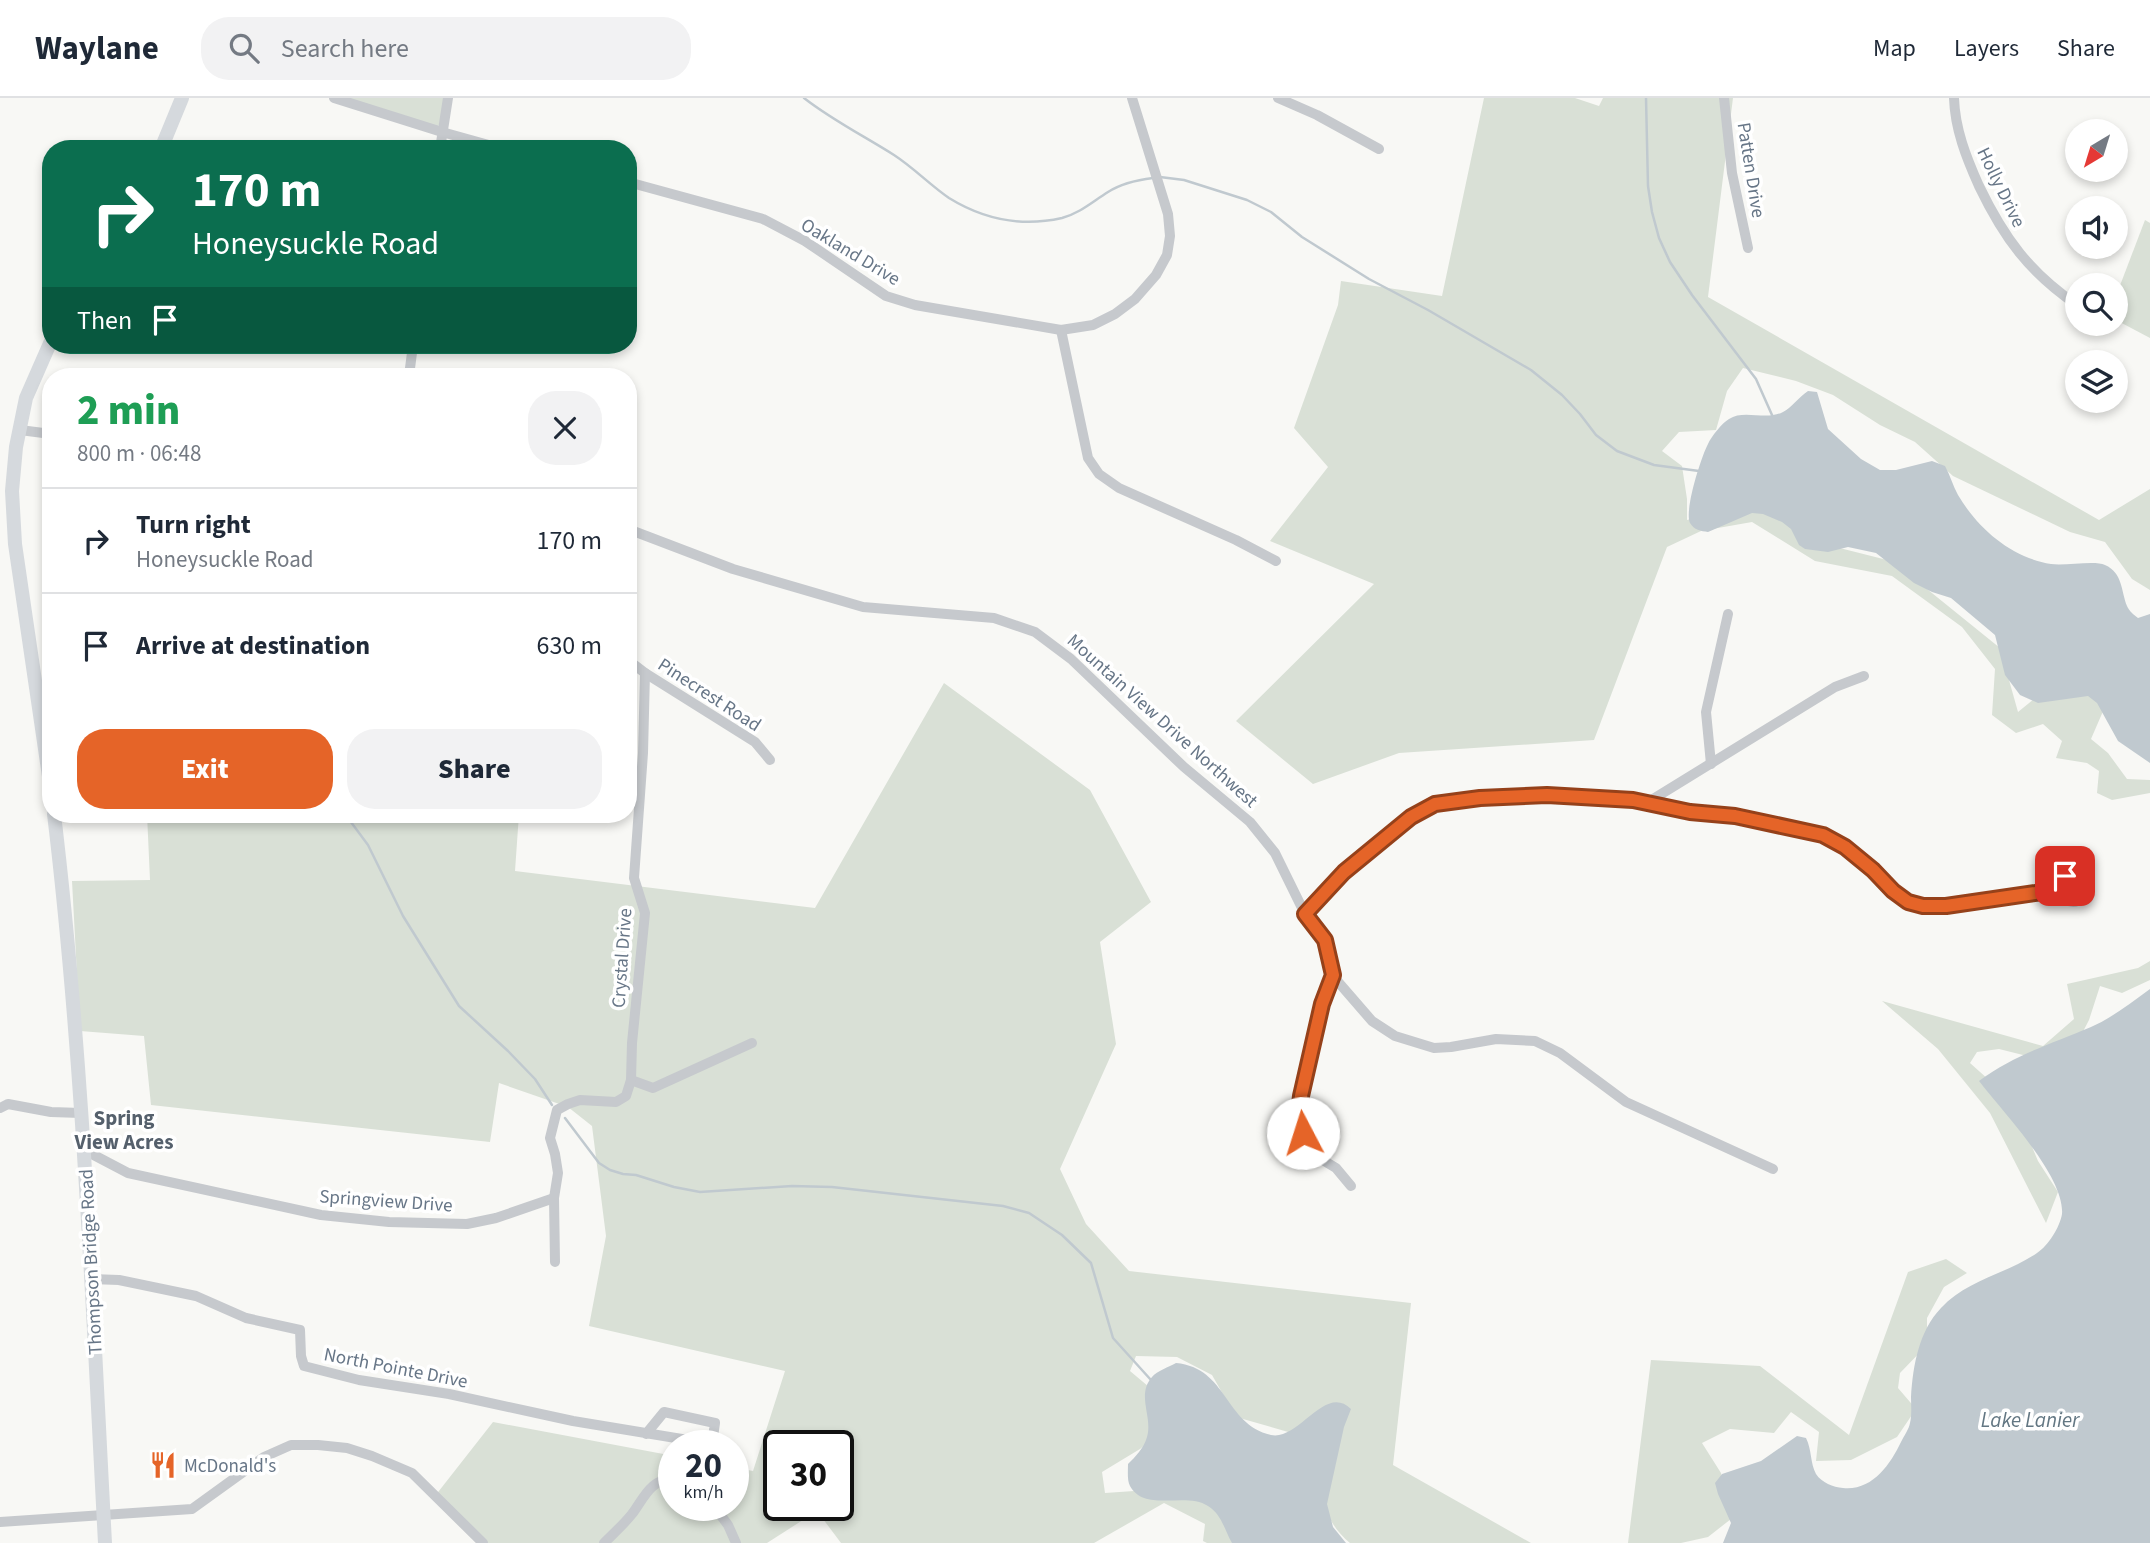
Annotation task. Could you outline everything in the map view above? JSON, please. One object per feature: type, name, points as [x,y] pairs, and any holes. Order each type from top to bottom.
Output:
[{"type":"highway","points":[[165,140],[182,98]]},
{"type":"highway","points":[[42,728],[15,544],[12,491],[26,398],[45,354]]},
{"type":"highway","name":"Thompson Bridge Road","points":[[55,823],[71,968],[105,1543]]},
{"type":"street","points":[[334,98],[471,140]]},
{"type":"street","points":[[441,140],[449,98]]},
{"type":"street","name":"Oakland Drive","points":[[637,184],[763,219],[805,241],[886,296],[915,305],[1061,330],[1093,325],[1115,314],[1135,299],[1156,275],[1167,255],[1170,236],[1168,214],[1132,98]]},
{"type":"street","points":[[1278,98],[1317,115],[1380,149]]},
{"type":"street","name":"Patten Drive","points":[[1724,98],[1732,173],[1748,248]]},
{"type":"street","name":"Holly Drive","points":[[1954,98],[1961,143],[1995,218],[2008,240],[2031,268],[2065,296]]},
{"type":"street","points":[[1061,330],[1088,458],[1099,474],[1119,488],[1236,540],[1276,561]]},
{"type":"street","points":[[20,430],[42,433]]},
{"type":"street","name":"Mountain View Drive Northwest","points":[[637,532],[733,569],[863,607],[994,618],[1035,632],[1071,659],[1184,767],[1250,822],[1275,853],[1305,914],[1325,940],[1333,975]]},
{"type":"street","points":[[1712,764],[1706,712],[1728,614]]},
{"type":"street","name":"Pinecrest Road","points":[[637,667],[755,742],[769,761]]},
{"type":"street","name":"Crystal Drive","points":[[631,1080],[645,913],[634,878],[643,753],[645,673]]},
{"type":"street","points":[[1645,804],[1835,687],[1864,676]]},
{"type":"street","points":[[1305,914],[1344,872],[1411,817],[1435,804],[1480,798],[1547,795],[1633,800],[1690,812],[1735,816],[1823,835],[1845,847],[1908,902],[1923,906],[1946,906],[2049,891]]},
{"type":"street","points":[[1351,1186],[1336,1168],[1310,1148],[1303,1133],[1299,1112],[1322,1004],[1333,975],[1372,1021],[1395,1036],[1434,1048],[1496,1039],[1535,1041],[1560,1053],[1626,1102],[1773,1168]]},
{"type":"street","points":[[555,1262],[554,1198],[558,1173],[550,1138],[557,1110],[580,1100],[616,1102],[626,1096],[631,1080],[653,1088],[752,1043]]},
{"type":"street","points":[[0,1108],[8,1104],[51,1112],[81,1113]]},
{"type":"street","name":"Springview Drive","points":[[83,1143],[89,1152],[128,1172],[321,1214],[389,1222],[467,1224],[496,1218],[554,1198]]},
{"type":"street","name":"North Pointe Drive","points":[[91,1279],[119,1280],[195,1296],[246,1318],[300,1329],[304,1366],[359,1380],[449,1394],[511,1409],[646,1434],[712,1444],[715,1423],[664,1412],[646,1434]]},
{"type":"street","points":[[0,1522],[192,1509],[264,1457],[291,1445],[318,1445],[347,1448],[412,1473],[483,1543]]},
{"type":"street","points":[[604,1543],[631,1515],[649,1487],[658,1483]]},
{"type":"street","points":[[725,1521],[736,1543]]},
{"type":"shaded area","points":[[333,98],[447,98],[437,131]]},
{"type":"shaded area","points":[[1484,98],[1575,98],[1599,106],[1603,98],[1733,98],[1708,297],[2099,520],[2150,489],[2150,590],[2132,579],[2105,542],[2070,532],[1953,476],[1915,442],[1880,425],[1833,395],[1796,381],[1743,368],[1727,391],[1716,430],[1679,432],[1662,451],[1682,466],[1687,520],[1732,507],[1789,515],[1804,539],[1899,563],[2000,648],[2018,712],[2040,694],[2074,681],[2107,702],[2091,739],[2108,753],[2127,779],[2150,780],[2150,793],[2112,800],[2097,793],[2099,771],[2087,763],[2056,758],[2062,741],[2043,724],[2016,733],[1992,715],[1995,669],[1962,627],[1892,576],[1815,561],[1752,522],[1701,531],[1667,547],[1594,740],[1399,753],[1313,784],[1236,721],[1374,584],[1270,541],[1328,467],[1294,428],[1338,305],[1341,281],[1442,296]]},
{"type":"shaded area","points":[[2145,220],[2150,223],[2150,338],[2128,326],[2128,273],[2125,273]]},
{"type":"shaded area","points":[[944,683],[1090,790],[1151,902],[1100,942],[1116,1044],[1060,1169],[1086,1224],[1129,1271],[1411,1303],[1393,1465],[1531,1543],[1350,1543],[1331,1521],[1325,1509],[1316,1481],[1309,1438],[1236,1417],[1212,1375],[1177,1357],[1136,1356],[1130,1371],[1161,1397],[1165,1428],[1140,1449],[1102,1472],[1105,1493],[1134,1491],[1160,1479],[1191,1482],[1247,1543],[1207,1543],[1203,1541],[1205,1524],[1164,1503],[1094,1543],[841,1543],[824,1521],[854,1521],[854,1430],[766,1430],[785,1371],[589,1326],[606,1236],[592,1126],[568,1107],[499,1083],[490,1142],[151,1105],[144,1036],[80,1031],[72,881],[150,880],[147,823],[518,823],[515,871],[815,908]]},
{"type":"shaded area","points":[[2150,961],[2150,980],[2122,993],[2100,986],[2089,1020],[2075,1047],[2039,1059],[1999,1049],[1977,1052],[1970,1063],[1989,1080],[2020,1118],[2038,1161],[2058,1192],[2046,1223],[1990,1113],[1938,1049],[1882,1001],[2043,1046],[2074,1019],[2067,984],[2138,968]]},
{"type":"shaded area","points":[[1946,1259],[1967,1273],[1944,1287],[1927,1318],[1927,1345],[1900,1373],[1898,1388],[1916,1409],[1897,1437],[1851,1460],[1816,1461],[1819,1432],[1791,1412],[1774,1433],[1730,1429],[1702,1443],[1721,1473],[1731,1519],[1708,1537],[1681,1543],[1628,1543],[1651,1360],[1760,1366],[1849,1435],[1908,1272]]},
{"type":"shaded area","points":[[493,1422],[658,1453],[658,1521],[749,1521],[749,1470],[753,1471],[763,1440],[763,1521],[801,1521],[767,1543],[484,1543],[435,1496]]},
{"type":"water","points":[[1808,391],[1817,392],[1828,429],[1861,459],[1880,470],[1896,470],[1932,461],[1945,466],[1956,492],[1975,519],[1997,540],[2010,548],[2037,561],[2051,564],[2087,563],[2111,568],[2120,583],[2130,611],[2138,618],[2150,614],[2150,763],[2118,741],[2097,703],[2088,696],[2038,703],[2020,695],[2005,675],[1995,635],[1951,598],[1914,583],[1876,553],[1848,547],[1828,552],[1805,549],[1799,545],[1791,529],[1763,514],[1752,513],[1708,532],[1698,530],[1690,523],[1689,507],[1698,472],[1708,444],[1720,427],[1735,416],[1783,412]]},
{"type":"water","name":"Lake Lanier","points":[[2150,989],[2150,1543],[1723,1543],[1731,1523],[1715,1483],[1722,1474],[1761,1461],[1797,1436],[1806,1438],[1816,1474],[1832,1486],[1853,1488],[1879,1475],[1897,1451],[1909,1425],[1916,1361],[1922,1338],[1933,1317],[1951,1298],[2041,1250],[2053,1236],[2061,1219],[2060,1199],[2054,1181],[2030,1144],[1979,1081],[2020,1057],[2099,1023]]},
{"type":"water","points":[[1176,1363],[1193,1367],[1206,1375],[1244,1420],[1271,1435],[1281,1435],[1292,1430],[1331,1403],[1341,1403],[1351,1409],[1344,1427],[1327,1504],[1333,1527],[1346,1543],[1232,1543],[1220,1518],[1208,1506],[1189,1500],[1155,1500],[1137,1494],[1129,1484],[1128,1464],[1142,1449],[1147,1437],[1147,1384],[1157,1373]]},
{"type":"waterway","points":[[804,98],[901,160],[949,198],[989,216],[1032,222],[1062,218],[1119,186],[1153,178]]},
{"type":"waterway","points":[[1646,98],[1648,186],[1659,238],[1670,262],[1692,295],[1756,379],[1772,415]]},
{"type":"waterway","points":[[1160,177],[1184,180],[1247,200],[1271,212],[1302,237],[1369,279],[1531,370],[1562,395],[1596,435],[1617,451],[1654,465],[1699,471]]},
{"type":"waterway","points":[[352,823],[368,845],[403,916],[459,1006],[535,1079],[552,1105]]},
{"type":"waterway","points":[[565,1118],[599,1163],[610,1170],[674,1187],[700,1192],[792,1186],[832,1187],[1003,1206],[1029,1213],[1062,1235],[1091,1263],[1113,1338],[1151,1380]]},
{"type":"place","name":"McDonald's","points":[[163,1465]]},
{"type":"district","name":"Spring View Acres","points":[[124,1130]]},
{"type":"route","points":[[1303,1133],[1299,1112],[1301,1096],[1322,1004],[1333,975],[1325,940],[1305,914],[1344,872],[1411,817],[1435,804],[1480,798],[1547,795],[1633,800],[1690,812],[1735,816],[1779,825],[1823,835],[1845,847],[1893,891],[1908,902],[1923,906],[1946,906],[2049,891],[2057,880],[2065,876]]}]
